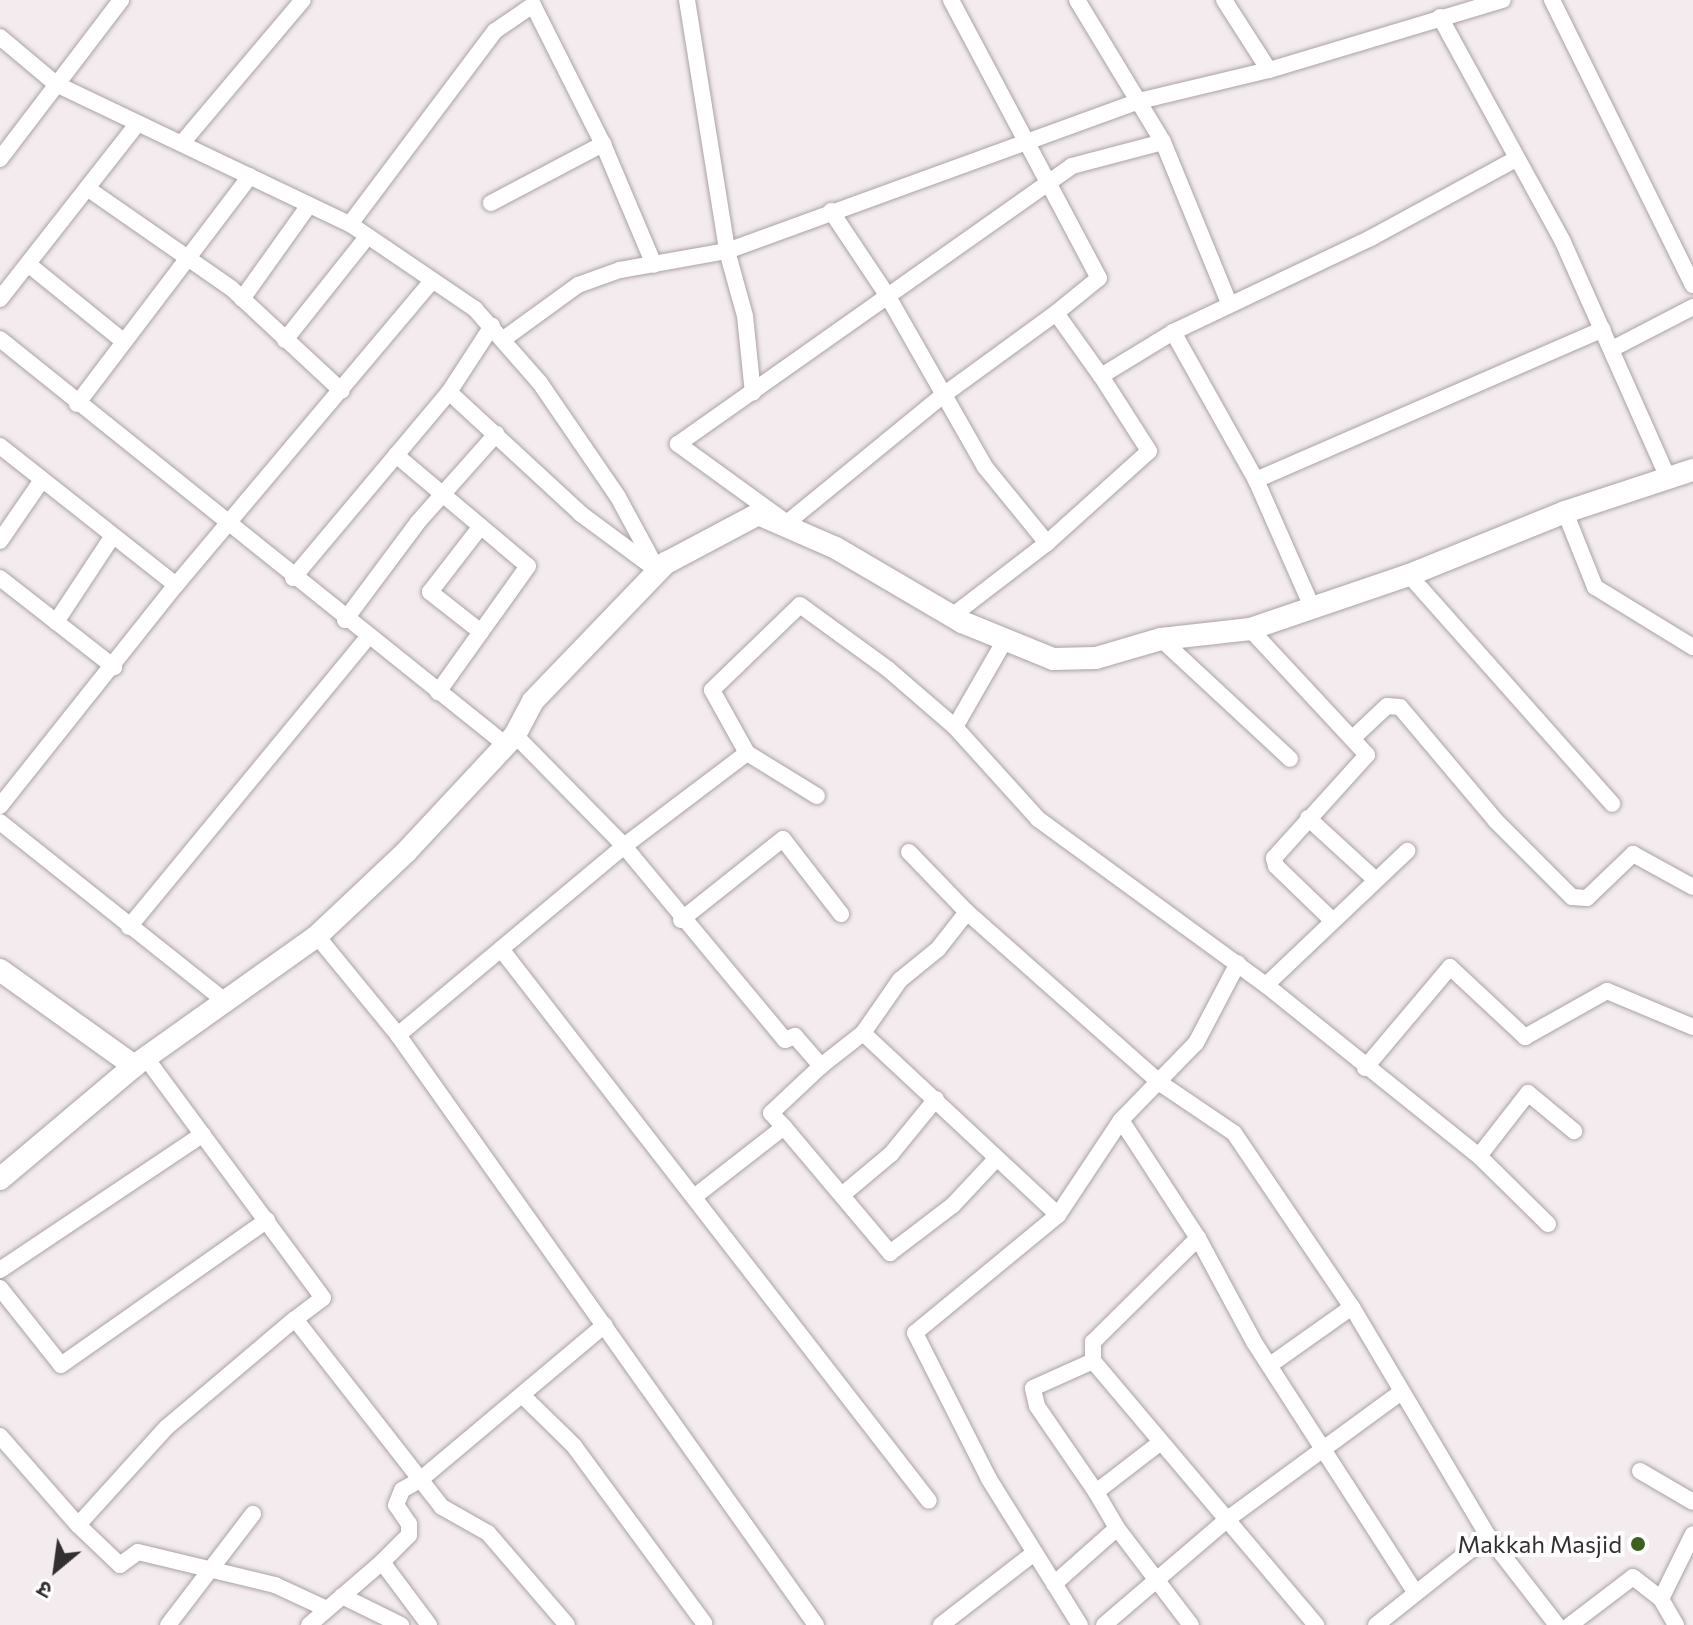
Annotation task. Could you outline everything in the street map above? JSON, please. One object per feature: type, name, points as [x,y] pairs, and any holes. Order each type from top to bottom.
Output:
[{"type":"street","points":[[0,159],[121,0]]},
{"type":"street","points":[[182,143],[303,0]]},
{"type":"street","points":[[687,0],[727,251],[745,316],[753,393]]},
{"type":"street","points":[[787,523],[942,396],[1099,278],[951,0]]},
{"type":"street","points":[[1077,0],[1163,142],[1229,303]]},
{"type":"street","points":[[1224,0],[1269,70]]},
{"type":"street","points":[[293,578],[498,332],[578,285],[654,265],[727,251],[1139,101],[1269,70],[1503,0]]},
{"type":"street","points":[[1552,0],[1693,285]]},
{"type":"street","points":[[350,224],[495,31],[533,5],[603,144],[654,265]]},
{"type":"street","points":[[1440,17],[1514,160],[1563,242],[1668,478]]},
{"type":"street","points":[[0,37],[56,84],[350,224],[498,332],[618,497],[658,571]]},
{"type":"street","points":[[0,299],[137,124]]},
{"type":"street","points":[[1163,142],[1072,166],[678,444],[787,523],[952,616],[1053,659],[1096,658],[1161,639],[1250,629],[1409,575],[1565,512],[1693,470]]},
{"type":"street","points":[[491,203],[603,144]]},
{"type":"street","points":[[1101,376],[1173,332],[1371,238],[1514,160]]},
{"type":"street","points":[[77,404],[250,176]]},
{"type":"street","points":[[87,188],[242,299],[342,391]]},
{"type":"street","points":[[242,299],[309,205]]},
{"type":"street","points":[[831,211],[887,295],[985,467],[1047,543]]},
{"type":"street","points":[[285,340],[367,237]]},
{"type":"street","points":[[28,264],[123,341]]},
{"type":"street","points":[[0,806],[114,667],[176,585],[229,528],[432,281]]},
{"type":"street","points":[[1612,349],[1693,307]]},
{"type":"street","points":[[952,616],[1047,543],[1149,451],[1056,313]]},
{"type":"street","points":[[1256,480],[1603,329]]},
{"type":"street","points":[[1173,332],[1256,480],[1313,609]]},
{"type":"street","points":[[0,339],[367,638],[438,692],[510,740],[624,846],[681,920],[785,1040],[795,1036],[821,1066]]},
{"type":"street","points":[[449,392],[581,514],[658,571]]},
{"type":"street","points":[[345,620],[443,494],[496,434]]},
{"type":"street","points":[[0,446],[176,585]]},
{"type":"street","points":[[396,455],[528,566],[438,692]]},
{"type":"street","points":[[0,541],[42,480]]},
{"type":"street","points":[[1565,512],[1595,587],[1693,647]]},
{"type":"street","points":[[0,1179],[140,1062],[317,936],[406,852],[510,740],[533,701],[658,571],[758,514],[787,523]]},
{"type":"street","points":[[481,526],[430,592],[481,632]]},
{"type":"street","points":[[56,622],[112,537]]},
{"type":"street","points":[[1409,575],[1612,804]]},
{"type":"street","points":[[0,578],[114,667]]},
{"type":"street","points":[[817,796],[747,753],[712,690],[800,605],[889,670],[955,727],[1038,819],[1266,985],[1365,1068],[1479,1156],[1548,1224]]},
{"type":"street","points":[[1250,629],[1354,737],[1367,755],[1274,858],[1276,866],[1333,921]]},
{"type":"street","points":[[129,927],[367,638]]},
{"type":"street","points":[[1161,639],[1290,759]]},
{"type":"street","points":[[955,727],[1005,640]]},
{"type":"street","points":[[1354,737],[1387,706],[1400,707],[1495,820],[1572,897],[1587,898],[1633,854],[1693,887]]},
{"type":"street","points":[[398,1035],[624,846],[747,753]]},
{"type":"street","points":[[1308,818],[1376,880]]},
{"type":"street","points":[[0,822],[226,1002]]},
{"type":"street","points":[[681,920],[783,839],[841,914]]},
{"type":"street","points":[[1266,985],[1407,851]]},
{"type":"street","points":[[909,852],[967,912],[1160,1083],[1234,1133],[1352,1307],[1488,1536],[1557,1625]]},
{"type":"street","points":[[967,912],[938,949],[900,980],[863,1033],[821,1066],[771,1113],[890,1253],[953,1205],[996,1159]]},
{"type":"street","points":[[317,936],[398,1035],[816,1625]]},
{"type":"street","points":[[501,949],[929,1501]]},
{"type":"street","points":[[1080,1625],[989,1479],[915,1333],[1058,1215],[1121,1120],[1196,1043],[1238,963]]},
{"type":"street","points":[[1365,1068],[1450,967],[1525,1037],[1607,991],[1693,1027]]},
{"type":"street","points":[[0,970],[140,1062],[203,1134],[323,1298],[167,1427],[78,1525]]},
{"type":"street","points":[[863,1033],[1058,1215]]},
{"type":"street","points":[[1479,1156],[1528,1093],[1574,1131]]},
{"type":"street","points":[[842,1195],[891,1154],[936,1099]]},
{"type":"street","points":[[1121,1120],[1198,1238],[1270,1365],[1414,1590]]},
{"type":"street","points":[[694,1197],[784,1127]]},
{"type":"street","points":[[0,1270],[203,1134]]},
{"type":"street","points":[[0,1288],[61,1365],[267,1220]]},
{"type":"street","points":[[1198,1238],[1093,1342],[1093,1361],[1229,1518],[1316,1625]]},
{"type":"street","points":[[1270,1365],[1352,1307]]},
{"type":"street","points":[[295,1319],[442,1507],[502,1546],[567,1625]]},
{"type":"street","points":[[0,1436],[78,1525],[120,1565],[138,1552],[275,1585],[319,1619],[409,1535],[409,1524],[396,1505],[402,1490],[420,1480],[605,1325]]},
{"type":"street","points":[[1093,1361],[1033,1388],[1037,1406],[1117,1528],[1191,1625]]},
{"type":"street","points":[[1104,1625],[1229,1518],[1401,1392]]},
{"type":"street","points":[[522,1395],[574,1446],[704,1623]]},
{"type":"street","points":[[1096,1492],[1161,1442]]},
{"type":"street","points":[[1640,1471],[1693,1502]]},
{"type":"street","points":[[168,1625],[253,1514]]},
{"type":"street","points":[[1054,1584],[1117,1528]]},
{"type":"street","points":[[1661,1599],[1693,1534]]},
{"type":"street","points":[[1376,1625],[1414,1590],[1488,1536]]},
{"type":"street","points":[[941,1625],[1034,1553]]},
{"type":"street","points":[[382,1562],[429,1625]]},
{"type":"street","points":[[1570,1625],[1633,1577],[1661,1599],[1676,1625]]},
{"type":"street","points":[[342,1596],[401,1625]]},
{"type":"place","name":"Makkah Masjid","points":[[1638,1544]]}]
